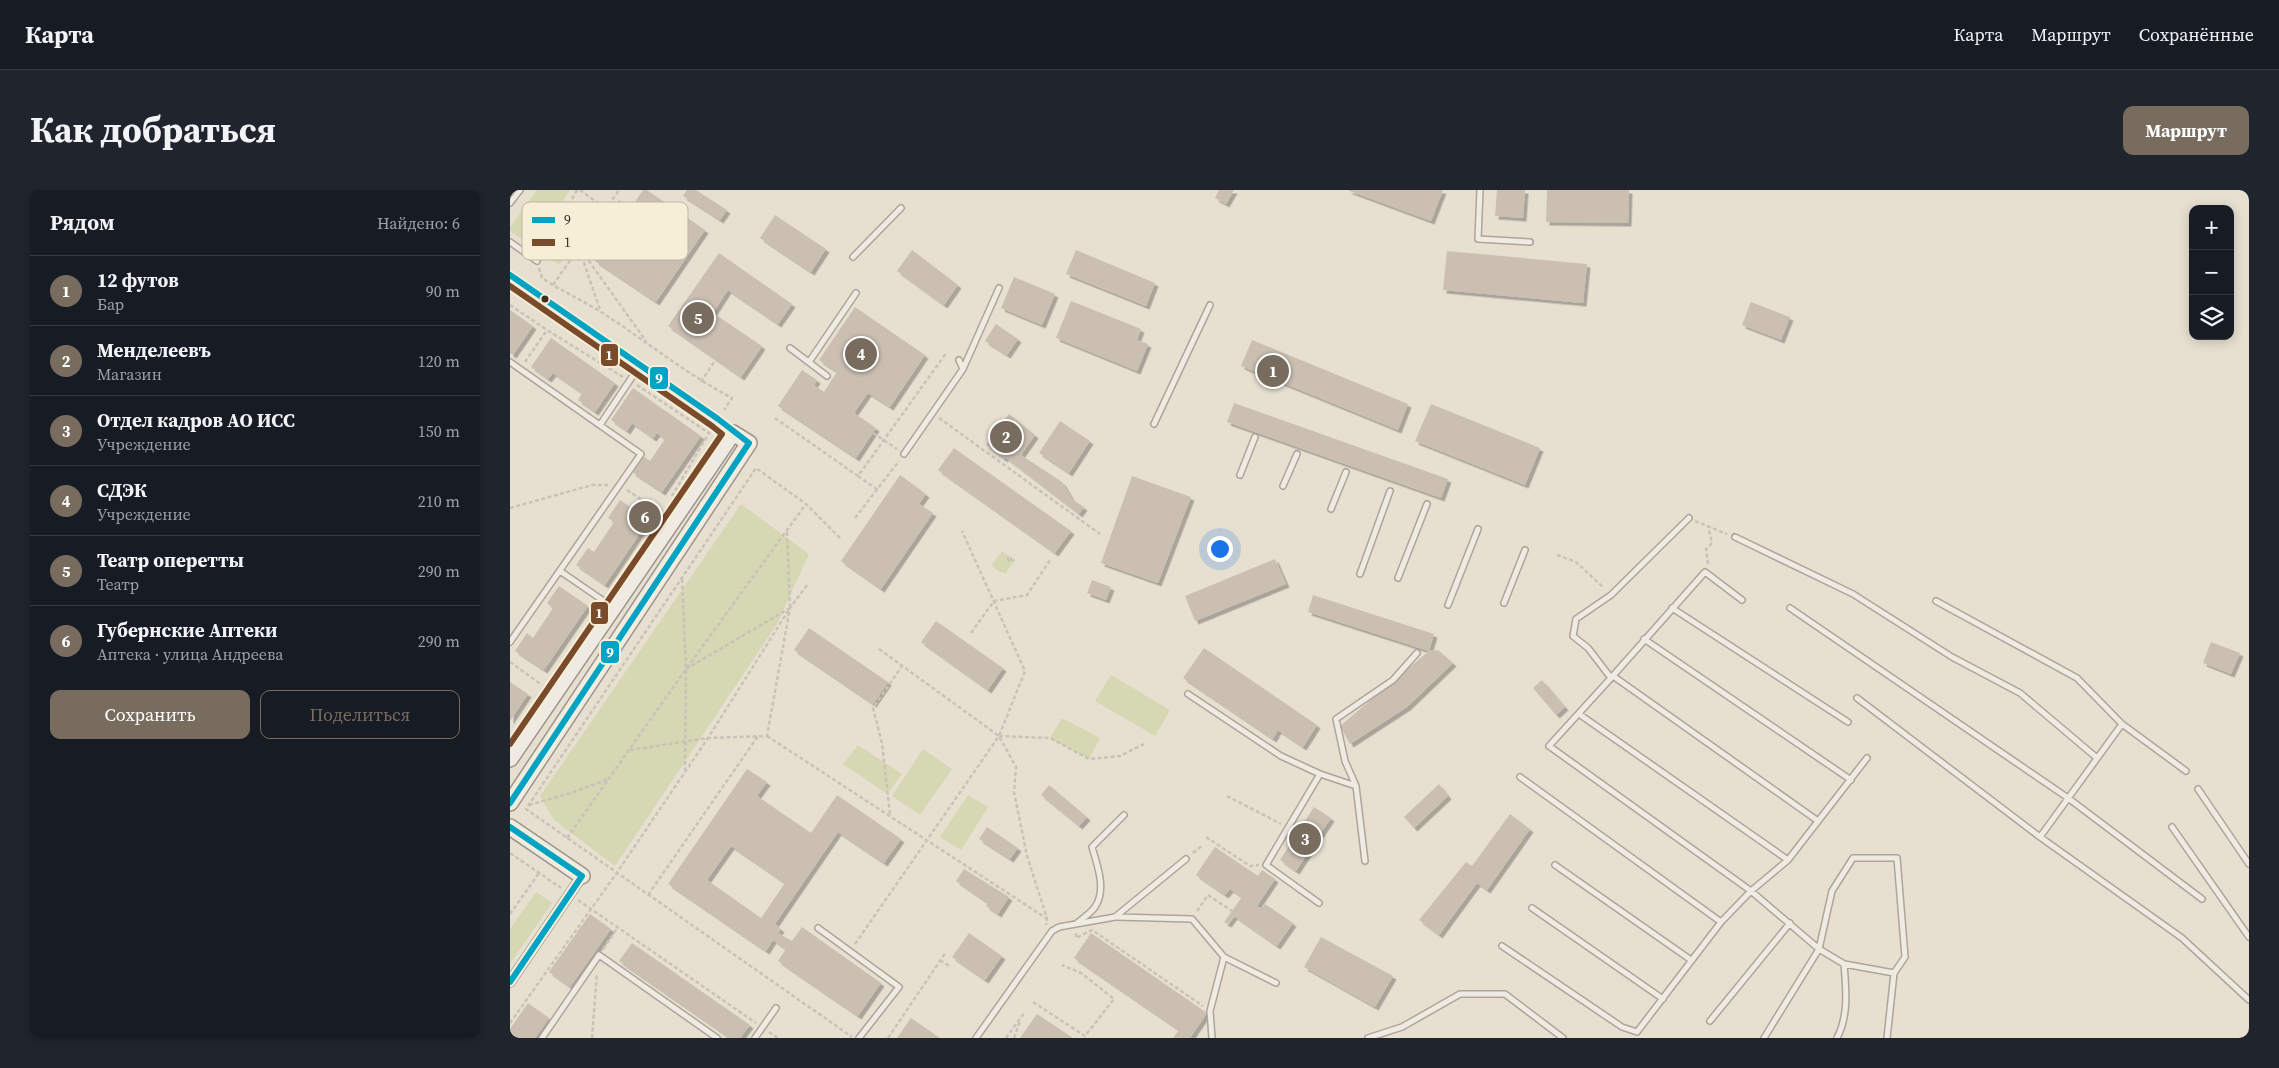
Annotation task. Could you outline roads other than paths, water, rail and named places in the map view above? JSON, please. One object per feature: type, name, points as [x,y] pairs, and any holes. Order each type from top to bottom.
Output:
[{"type":"street","points":[[510,759],[733,433],[749,443],[510,803]]},
{"type":"street","points":[[510,827],[582,876],[510,982]]},
{"type":"lane","points":[[510,203],[520,190]]},
{"type":"lane","points":[[1480,190],[1478,239],[1530,242]]},
{"type":"lane","points":[[853,257],[901,208]]},
{"type":"lane","points":[[510,242],[522,251]]},
{"type":"lane","points":[[904,454],[934,414],[963,369],[999,288]]},
{"type":"lane","points":[[809,362],[856,293]]},
{"type":"lane","points":[[1154,424],[1210,305]]},
{"type":"lane","points":[[790,348],[827,376]]},
{"type":"lane","points":[[959,360],[963,369]]},
{"type":"lane","points":[[510,362],[642,454],[510,642]]},
{"type":"lane","points":[[600,425],[640,365]]},
{"type":"lane","points":[[1240,475],[1255,437]]},
{"type":"lane","points":[[1283,486],[1297,454]]},
{"type":"lane","points":[[1331,509],[1346,472]]},
{"type":"lane","points":[[1360,574],[1390,491]]},
{"type":"lane","points":[[1398,578],[1427,504]]},
{"type":"lane","points":[[1689,518],[1611,595],[1576,619],[1573,636],[1588,648],[1612,677],[1818,821]]},
{"type":"lane","points":[[1448,605],[1478,529]]},
{"type":"lane","points":[[1735,537],[1853,594],[1952,657],[2020,693],[2097,758]]},
{"type":"lane","points":[[1504,603],[1525,550]]},
{"type":"lane","points":[[560,571],[614,607]]},
{"type":"lane","points":[[1742,600],[1705,572],[1579,714],[1548,746],[1752,891],[1819,949],[1844,964],[1894,973]]},
{"type":"lane","points":[[1936,601],[2077,678],[2122,724],[2186,771]]},
{"type":"lane","points":[[1672,608],[1848,722]]},
{"type":"lane","points":[[1790,608],[2068,798],[2202,900]]},
{"type":"lane","points":[[1644,639],[1851,780]]},
{"type":"lane","points":[[1365,861],[1356,786],[1345,761],[1336,719],[1393,680],[1417,653]]},
{"type":"lane","points":[[1188,694],[1281,756],[1320,774],[1356,786]]},
{"type":"lane","points":[[1857,698],[2040,837],[2182,938],[2249,1000]]},
{"type":"lane","points":[[1579,714],[1788,860]]},
{"type":"lane","points":[[2040,837],[2122,724]]},
{"type":"lane","points":[[1502,946],[1622,1026],[1637,1032],[1721,922],[1752,891],[1788,860],[1867,758]]},
{"type":"lane","points":[[1319,903],[1266,866],[1320,774]]},
{"type":"lane","points":[[1520,777],[1721,922]]},
{"type":"lane","points":[[2198,789],[2249,864]]},
{"type":"lane","points":[[1075,924],[1095,907],[1100,894],[1099,872],[1092,847],[1124,815]]},
{"type":"lane","points":[[2172,827],[2249,937]]},
{"type":"lane","points":[[1764,1038],[1819,949],[1832,891],[1853,858],[1897,858],[1905,957],[1894,973],[1887,1038]]},
{"type":"lane","points":[[1115,918],[1186,859]]},
{"type":"lane","points":[[1555,865],[1691,960]]},
{"type":"lane","points":[[1532,908],[1663,999]]},
{"type":"lane","points":[[976,1038],[1052,931],[1059,927],[1075,924],[1115,918],[1192,919],[1224,957],[1276,983]]},
{"type":"lane","points":[[1710,1021],[1790,924]]},
{"type":"lane","points":[[818,928],[898,986],[859,1038]]},
{"type":"lane","points":[[542,1038],[599,955],[717,1038]]},
{"type":"lane","points":[[1212,1038],[1210,1011],[1224,957]]},
{"type":"lane","points":[[1837,1038],[1842,1029],[1847,998],[1844,964]]},
{"type":"lane","points":[[1368,1038],[1402,1028],[1460,994],[1505,994],[1563,1038]]},
{"type":"lane","points":[[755,1038],[776,1008]]},
{"type":"place","name":"Театр оперетты","points":[[698,318]]},
{"type":"place","name":"СДЭК","points":[[861,354]]},
{"type":"place","name":"12 футов","points":[[1273,371]]},
{"type":"place","name":"Менделеевъ","points":[[1006,437]]},
{"type":"place","name":"Губернские Аптеки","points":[[645,517]]},
{"type":"place","name":"Отдел кадров АО ИСС","points":[[1305,839]]}]
